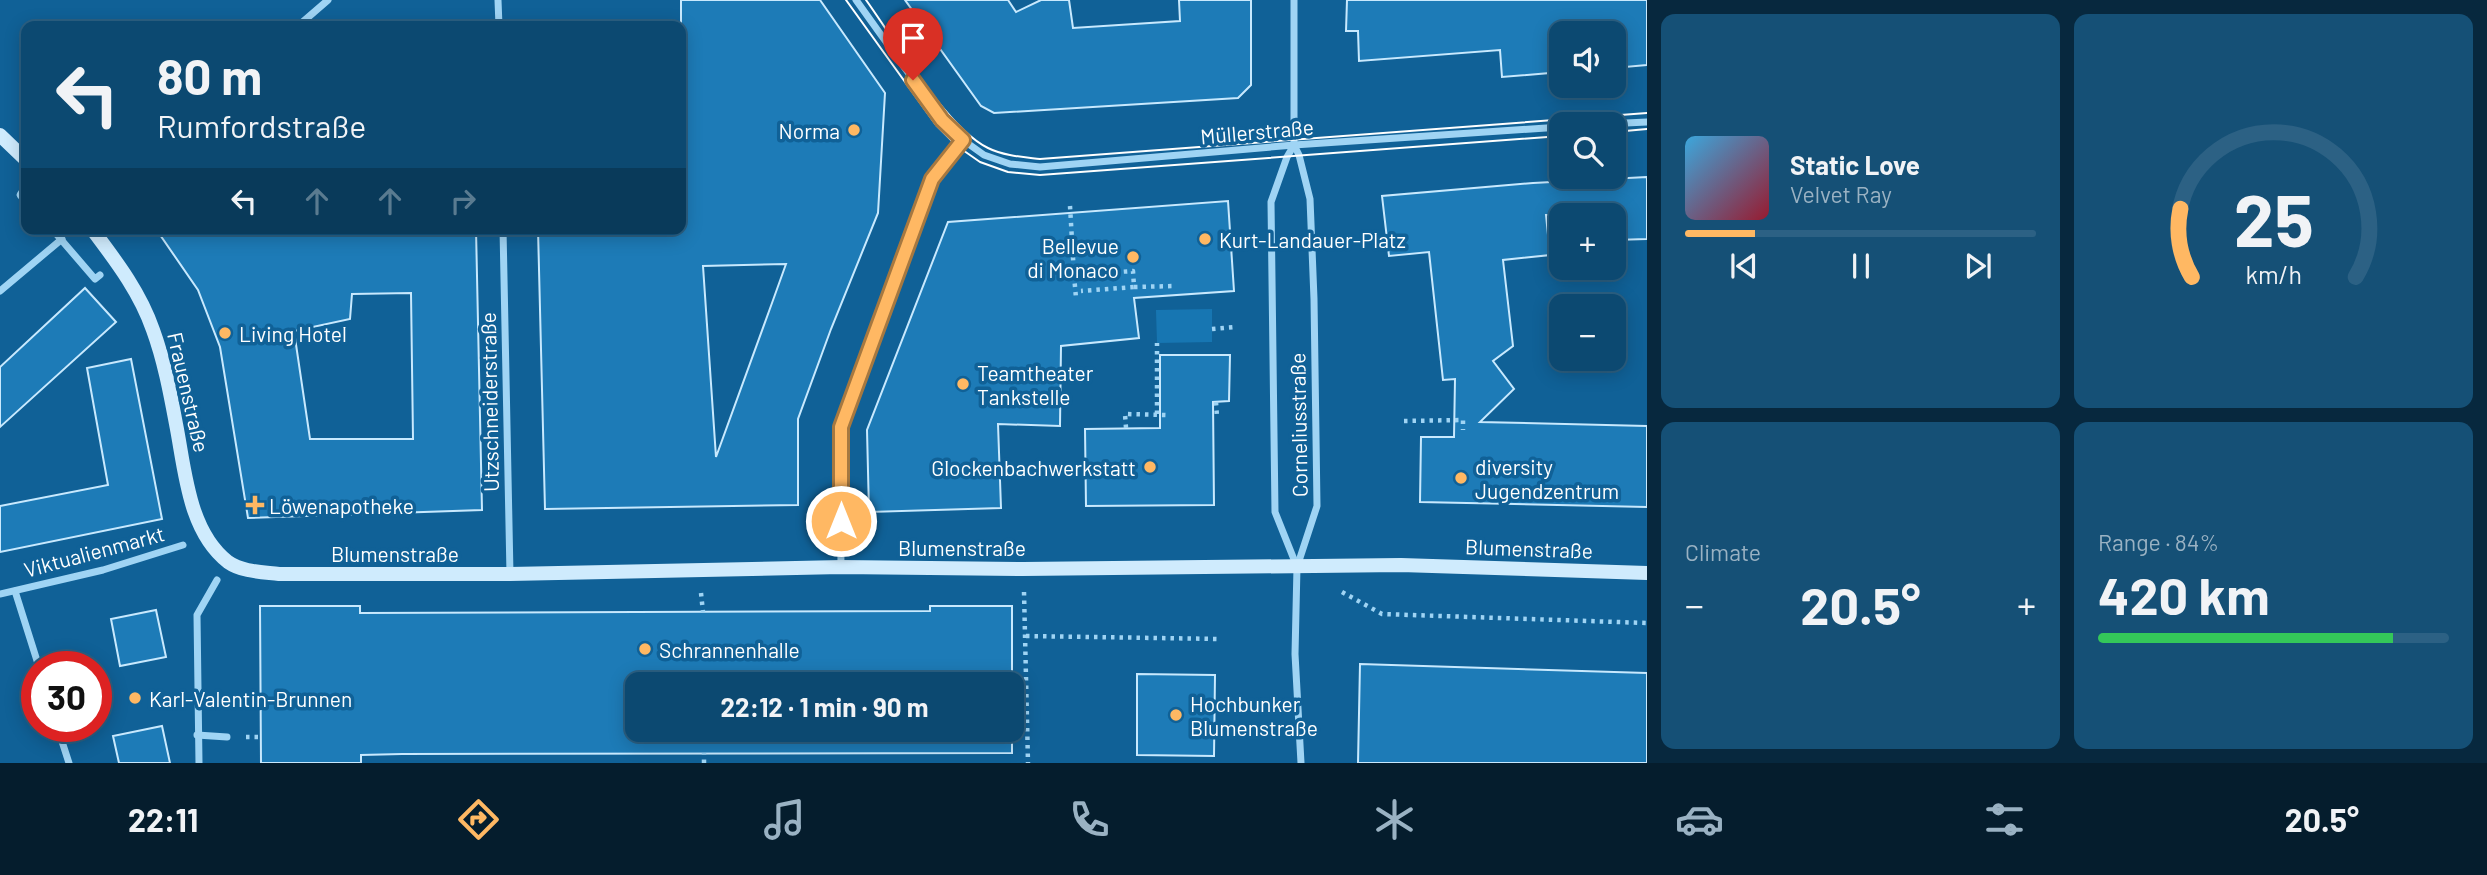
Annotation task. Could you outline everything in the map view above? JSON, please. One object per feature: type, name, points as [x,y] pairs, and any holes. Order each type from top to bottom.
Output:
[{"type":"main road","points":[[0,135],[21,155]]},
{"type":"main road","name":"Frauenstraße","points":[[97,235],[129,278],[153,328],[167,375],[192,505],[206,536]]},
{"type":"main road","name":"Blumenstraße","points":[[206,536],[230,564],[250,571],[279,574],[510,574],[841,567],[1023,569],[1401,565],[1647,573]]},
{"type":"street","points":[[304,21],[328,0]]},
{"type":"street","points":[[498,0],[499,21]]},
{"type":"street","name":"Müllerstraße","points":[[856,0],[942,120],[984,155],[1010,164],[1040,167],[1294,145],[1549,128]]},
{"type":"street","name":"Corneliusstraße","points":[[1294,0],[1294,145],[1310,199],[1317,506],[1297,567]]},
{"type":"street","points":[[1626,123],[1647,122]]},
{"type":"street","points":[[841,567],[841,427],[932,179],[963,140]]},
{"type":"street","name":"Corneliusstraße","points":[[1294,145],[1271,202],[1275,512],[1297,567]]},
{"type":"street","points":[[58,235],[95,279],[100,275]]},
{"type":"street","name":"Utzschneiderstraße","points":[[503,235],[510,574]]},
{"type":"street","points":[[0,291],[62,239]]},
{"type":"street","name":"Viktualienmarkt","points":[[0,594],[103,570],[183,545]]},
{"type":"street","points":[[1297,567],[1294,654],[1301,763]]},
{"type":"street","points":[[199,763],[197,615],[217,580]]},
{"type":"street","name":"Viktualienmarkt","points":[[15,591],[34,651]]},
{"type":"street","points":[[197,735],[227,737]]},
{"type":"street","points":[[63,742],[69,763]]},
{"type":"path","points":[[1070,206],[1076,298]]},
{"type":"path","points":[[1074,275],[1133,271],[1134,287]]},
{"type":"path","points":[[1082,291],[1175,286]]},
{"type":"path","points":[[1212,329],[1235,327]]},
{"type":"path","points":[[1157,343],[1157,414]]},
{"type":"path","points":[[1216,402],[1217,417]]},
{"type":"path","points":[[1126,428],[1125,414],[1167,415]]},
{"type":"path","points":[[1404,421],[1463,420],[1463,430]]},
{"type":"path","points":[[1023,569],[1028,763]]},
{"type":"path","points":[[1382,614],[1647,622]]},
{"type":"path","points":[[1026,636],[1221,639]]},
{"type":"path","points":[[704,753],[704,763]]},
{"type":"shaded area","points":[[1212,309],[1212,342],[1157,343],[1156,310]]},
{"type":"building","points":[[681,0],[820,0],[885,93],[878,213],[798,419],[798,505],[545,509],[538,235],[686,235],[686,21],[681,21]],"holes":[[[786,264],[716,457],[703,266]]]},
{"type":"building","points":[[905,0],[1008,0],[1016,12],[1041,0],[1069,0],[1073,28],[1180,21],[1179,0],[1251,0],[1251,85],[1238,98],[994,113],[981,106]]},
{"type":"building","points":[[1347,0],[1647,0],[1647,65],[1626,67],[1626,21],[1549,21],[1549,73],[1502,77],[1500,50],[1359,61],[1358,31],[1346,31]]},
{"type":"building","points":[[1647,177],[1647,239],[1626,240],[1626,203],[1549,203],[1549,215],[1546,215],[1549,255],[1503,260],[1513,346],[1493,361],[1514,389],[1480,422],[1647,426],[1647,507],[1420,502],[1421,437],[1454,437],[1455,379],[1443,380],[1429,252],[1389,256],[1382,196],[1549,182],[1549,189],[1626,189],[1626,178]]},
{"type":"building","points":[[1228,201],[1234,291],[1134,298],[1139,338],[1061,346],[1060,426],[998,424],[1001,508],[869,512],[867,430],[948,222]]},
{"type":"building","points":[[160,235],[476,235],[482,510],[248,518],[220,347],[198,290]],"holes":[[[411,293],[413,439],[310,439],[294,331],[350,319],[352,294]]]},
{"type":"building","points":[[85,288],[116,322],[0,427],[0,367]]},
{"type":"building","name":"Glockenbachwerkstatt","points":[[1160,355],[1230,355],[1229,401],[1213,402],[1214,505],[1086,506],[1085,429],[1160,428]]},
{"type":"building","points":[[131,359],[162,519],[0,552],[0,506],[108,485],[87,368]]},
{"type":"building","name":"Schrannenhalle","points":[[260,606],[360,606],[360,613],[930,611],[930,606],[1012,606],[1012,672],[625,672],[625,742],[1012,742],[1012,753],[402,754],[361,755],[361,763],[261,763]]},
{"type":"building","points":[[156,610],[166,657],[120,666],[111,619]]},
{"type":"building","points":[[1360,664],[1647,673],[1647,763],[1358,763]]},
{"type":"building","name":"Hochbunker Blumenstraße","points":[[1137,674],[1215,675],[1214,756],[1137,755]]},
{"type":"building","points":[[162,726],[170,763],[119,763],[113,736]]},
{"type":"tram line","points":[[846,0],[936,125],[957,146],[980,162],[1008,172],[1040,175],[1549,137]]},
{"type":"tram line","points":[[866,0],[922,81],[956,122],[988,148],[1020,157],[1040,159],[1647,113]]},
{"type":"tram line","points":[[1626,131],[1647,129]]},
{"type":"place","name":"Norma","points":[[854,130]]},
{"type":"place","name":"Kurt-Landauer-Platz","points":[[1205,239]]},
{"type":"place","name":"Bellevue di Monaco","points":[[1133,257]]},
{"type":"place","name":"Living Hotel","points":[[225,333]]},
{"type":"place","name":"Teamtheater Tankstelle","points":[[963,384]]},
{"type":"place","name":"Glockenbachwerkstatt","points":[[1150,467]]},
{"type":"place","name":"diversity Jugendzentrum","points":[[1461,478]]},
{"type":"place","name":"Löwenapotheke","points":[[255,505]]},
{"type":"place","name":"Schrannenhalle","points":[[645,649]]},
{"type":"place","name":"Karl-Valentin-Brunnen","points":[[135,698]]},
{"type":"place","name":"Hochbunker Blumenstraße","points":[[1176,715]]},
{"type":"route","points":[[841,521],[841,427],[932,179],[963,140],[942,120],[913,80]]}]
